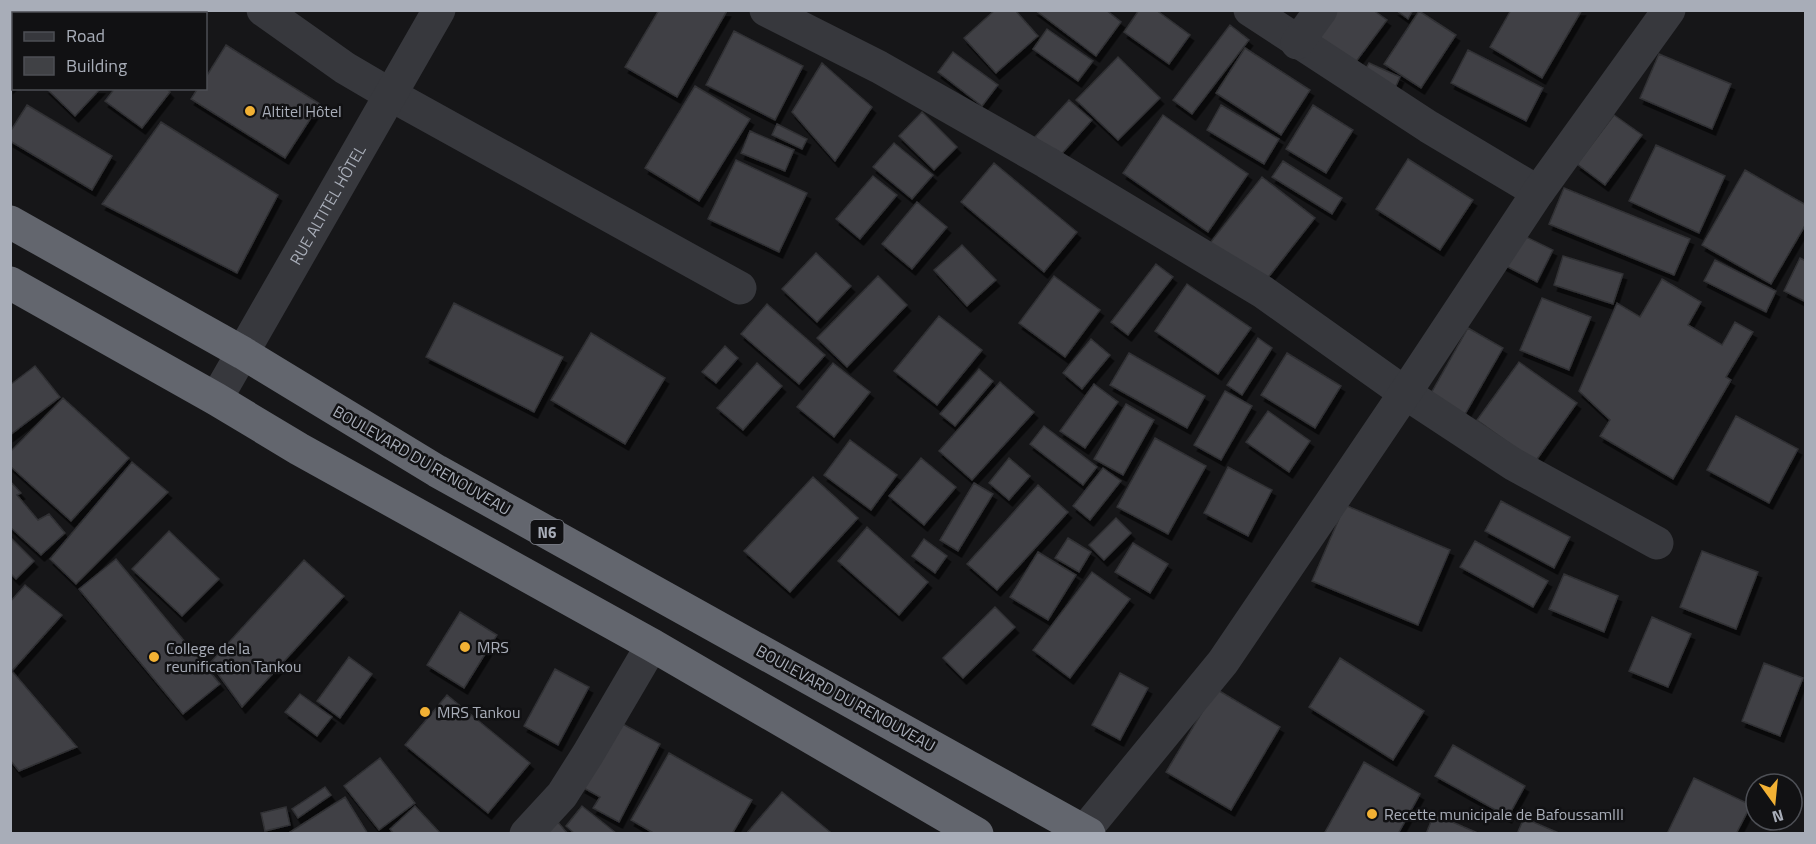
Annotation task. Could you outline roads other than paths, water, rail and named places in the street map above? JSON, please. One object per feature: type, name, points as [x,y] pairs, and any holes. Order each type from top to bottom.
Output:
[{"type":"highway","name":"BOULEVARD DU RENOUVEAU","points":[[10,222],[243,353],[437,471],[1085,833]]},
{"type":"highway","points":[[10,283],[216,399],[310,455],[652,645],[977,834]]},
{"type":"street","points":[[262,10],[345,68],[391,95],[740,288]]},
{"type":"street","name":"RUE ALTITEL HÔTEL","points":[[216,399],[439,10]]},
{"type":"street","points":[[766,10],[888,72],[1046,162],[1263,292],[1405,393],[1514,464],[1657,543]]},
{"type":"street","points":[[1250,10],[1297,43],[1429,127],[1538,192]]},
{"type":"street","points":[[1297,43],[1321,10]]},
{"type":"street","points":[[1085,833],[1223,662],[1538,192],[1669,10]]},
{"type":"street","points":[[526,834],[562,795],[652,645]]},
{"type":"place","name":"Altitel Hôtel","points":[[250,111]]},
{"type":"place","name":"MRS","points":[[465,647]]},
{"type":"place","name":"College de la reunification Tankou","points":[[154,657]]},
{"type":"place","name":"MRS Tankou","points":[[425,712]]},
{"type":"place","name":"Recette municipale de BafoussamIII","points":[[1372,814]]}]
